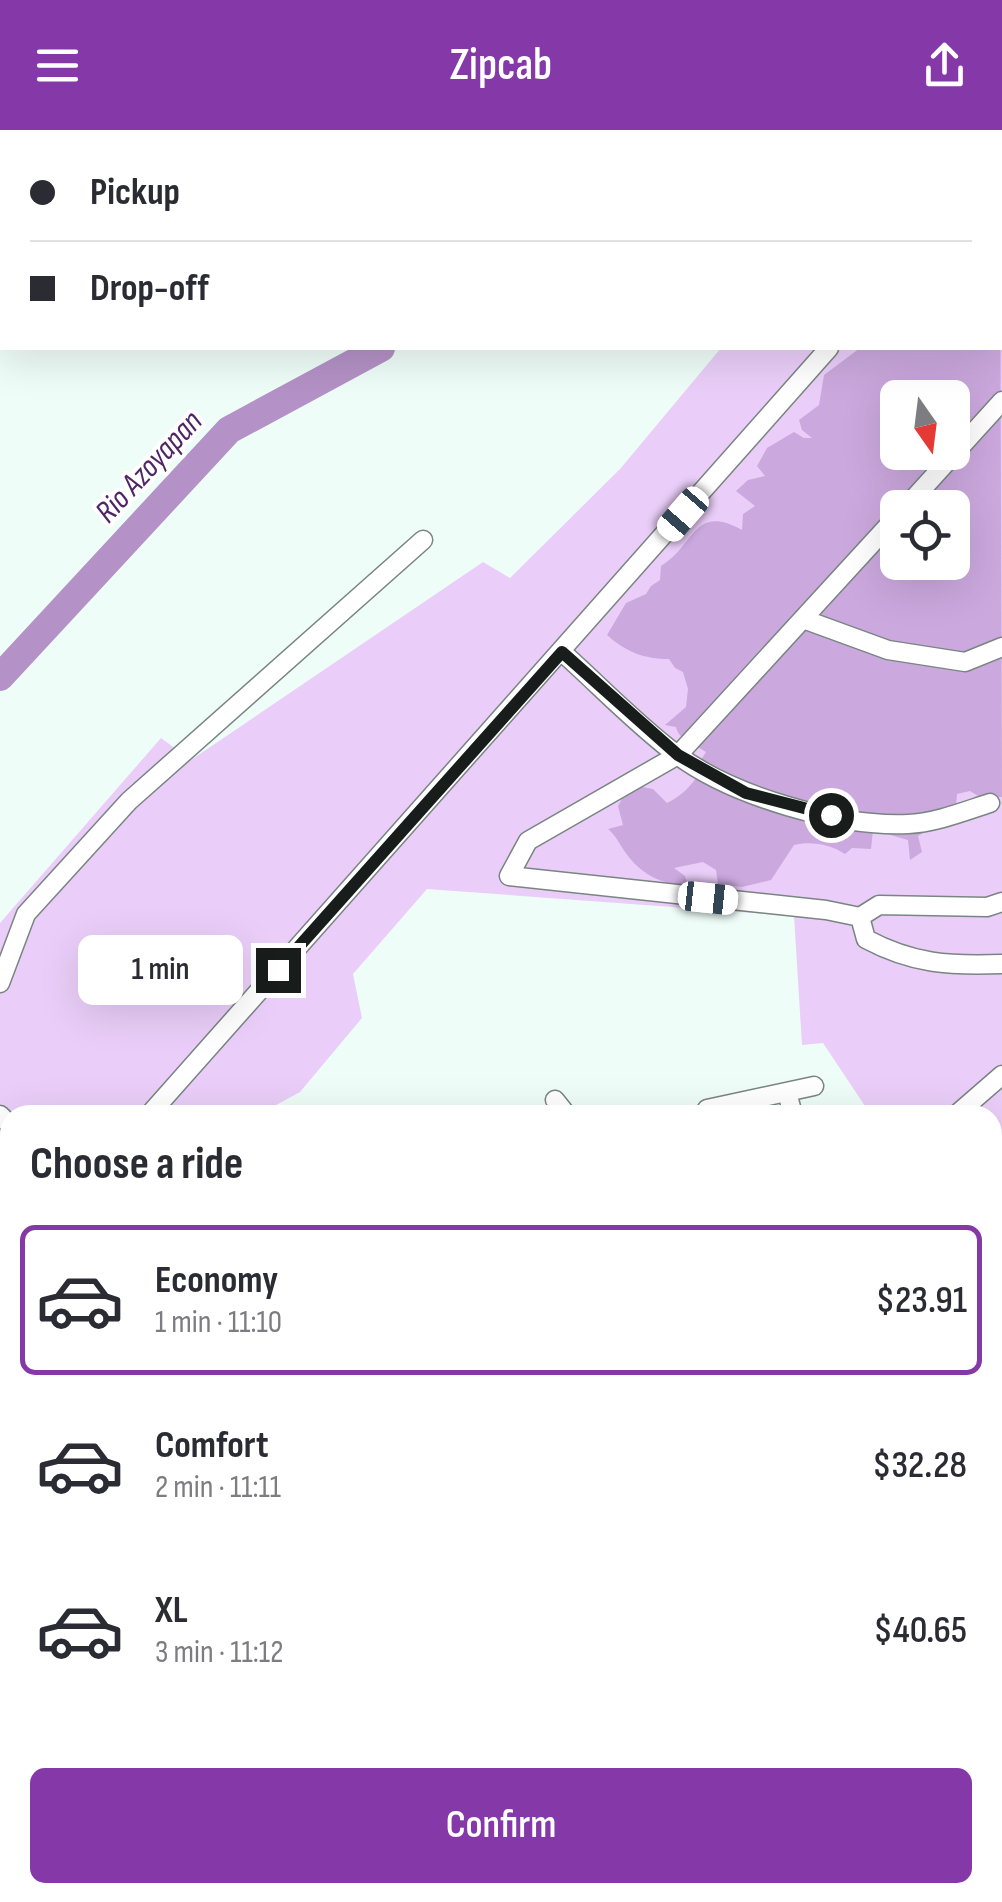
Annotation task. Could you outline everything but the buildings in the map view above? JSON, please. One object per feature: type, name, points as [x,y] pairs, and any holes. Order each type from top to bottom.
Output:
[{"type":"street","points":[[158,1105],[827,350]]},
{"type":"street","points":[[920,490],[1002,401]]},
{"type":"street","points":[[880,535],[678,755],[528,841],[509,876],[826,910],[860,917],[879,905],[987,906],[1002,902]]},
{"type":"street","points":[[0,983],[26,914],[130,801],[423,540]]},
{"type":"street","points":[[803,619],[888,650],[965,662],[1002,647]]},
{"type":"street","points":[[562,652],[678,755],[746,793],[799,809],[910,824],[990,803]]},
{"type":"street","points":[[860,917],[866,938],[896,956],[966,965],[1002,964]]},
{"type":"street","points":[[968,1105],[1002,1075]]},
{"type":"street","points":[[736,1105],[814,1086]]},
{"type":"street","points":[[787,1092],[790,1105]]},
{"type":"shaded area","points":[[719,350],[1002,350],[1002,1105],[864,1105],[823,1043],[802,1045],[794,916],[427,889],[353,974],[362,1018],[300,1092],[276,1105],[0,1105],[0,923],[161,738],[191,760],[483,562],[510,578],[620,469]]},
{"type":"shaded area","points":[[857,350],[1000,350],[1002,797],[980,797],[970,791],[957,794],[956,805],[918,836],[922,852],[910,860],[908,840],[873,830],[871,849],[852,848],[845,854],[820,844],[794,845],[771,880],[742,887],[718,884],[716,870],[703,862],[674,868],[685,876],[688,886],[671,884],[634,863],[608,829],[623,825],[618,806],[622,799],[642,787],[653,789],[667,803],[686,790],[701,771],[699,763],[706,752],[684,739],[676,727],[665,725],[686,707],[688,689],[683,672],[669,659],[636,653],[607,635],[626,603],[646,594],[660,580],[661,566],[696,530],[713,521],[742,530],[743,514],[755,506],[736,491],[748,480],[765,476],[757,466],[767,448],[794,432],[812,438],[802,430],[799,420],[819,405],[824,375]]},
{"type":"waterway","name":"Rio Azoyapan","points":[[0,677],[229,430],[377,350]]},
{"type":"route","points":[[278,970],[562,652],[678,755],[746,793],[831,815]]}]
